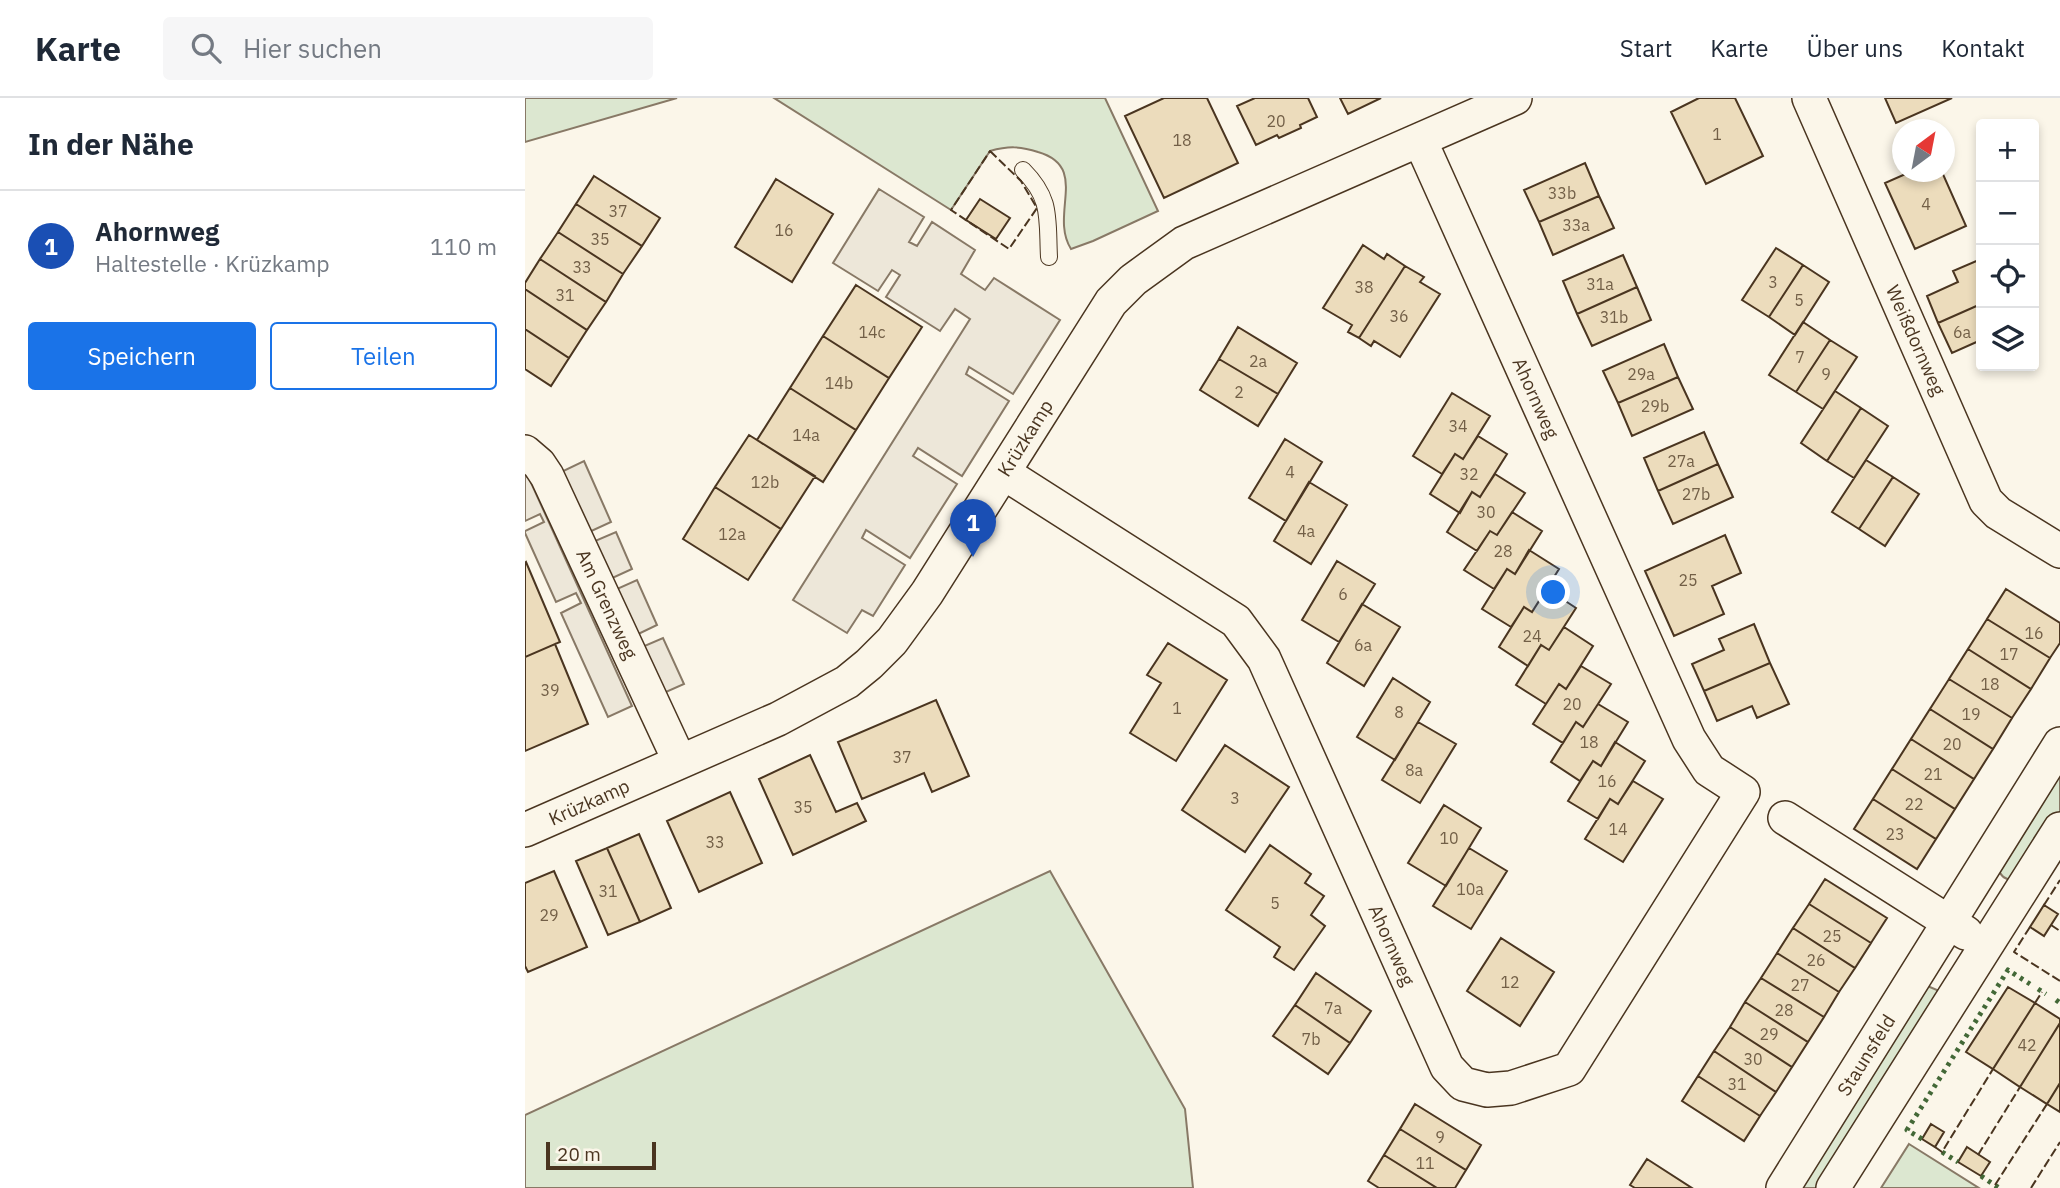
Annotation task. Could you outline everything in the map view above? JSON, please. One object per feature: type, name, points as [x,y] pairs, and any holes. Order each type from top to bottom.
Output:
[{"type":"street","name":"Krüzkamp","points":[[525,830],[778,719],[847,682],[869,664],[892,641],[927,593],[1111,302],[1133,281],[1184,243],[1515,98]]},
{"type":"street","name":"Weißdornweg","points":[[1809,98],[1986,501],[1998,513],[2060,551]]},
{"type":"street","name":"Ahornweg","points":[[1004,472],[1236,621],[1264,659],[1447,1067],[1463,1084],[1487,1090],[1511,1088],[1569,1069],[1750,796],[1709,771],[1689,739],[1420,140]]},
{"type":"street","name":"Am Grenzweg","points":[[525,452],[539,464],[547,476],[680,762]]},
{"type":"street","name":"Staunsfeld","points":[[1783,1188],[2060,744]]},
{"type":"street","points":[[1785,818],[1986,946]]},
{"type":"street","points":[[1833,1188],[2060,829]]},
{"type":"lane","points":[[1023,170],[1043,194],[1049,257]]},
{"type":"green space","points":[[525,98],[677,98],[525,142]]},
{"type":"green space","points":[[774,98],[1105,98],[1158,211],[1071,249],[1065,235],[1065,180],[1062,169],[1053,159],[1020,148],[990,151],[951,210]]},
{"type":"green space","points":[[2060,766],[2060,815],[2012,881],[2007,879],[2001,875],[1998,868]]},
{"type":"green space","points":[[1050,871],[1185,1109],[1193,1188],[525,1188],[525,1115]]},
{"type":"green space","points":[[1925,985],[1937,990],[1939,996],[1822,1188],[1791,1188]]},
{"type":"green space","points":[[1909,1144],[1979,1188],[1881,1188]]},
{"type":"shaded area","points":[[879,189],[924,217],[909,242],[917,246],[932,222],[975,250],[961,274],[985,290],[994,278],[1060,320],[1013,394],[969,367],[966,374],[1009,401],[962,476],[918,448],[913,456],[957,484],[910,558],[866,530],[862,538],[905,565],[873,616],[862,610],[847,633],[793,600],[970,319],[955,309],[940,331],[886,297],[900,275],[892,270],[878,291],[833,263]]},
{"type":"shaded area","points":[[584,461],[611,522],[589,532],[593,542],[616,532],[632,569],[610,579],[615,590],[637,580],[657,625],[634,636],[640,648],[663,638],[684,684],[657,696],[557,474]]},
{"type":"shaded area","points":[[528,476],[632,706],[608,717],[561,613],[581,603],[576,593],[556,602],[525,533],[544,522],[540,514],[525,521],[525,477]]},
{"type":"building","points":[[1164,98],[1207,98],[1238,163],[1164,198],[1125,116]]},
{"type":"building","points":[[1255,98],[1308,98],[1317,117],[1300,125],[1301,128],[1256,145],[1237,106]]},
{"type":"building","points":[[1340,98],[1381,98],[1348,114]]},
{"type":"building","points":[[1699,98],[1735,98],[1763,156],[1706,184],[1671,112]]},
{"type":"building","points":[[1885,98],[1952,98],[1905,119],[1894,119]]},
{"type":"building","points":[[1585,163],[1599,196],[1539,222],[1524,190]]},
{"type":"building","points":[[594,176],[660,218],[642,246],[576,204]]},
{"type":"building","points":[[776,179],[833,214],[792,282],[735,247]]},
{"type":"building","points":[[1892,180],[1946,182],[1966,226],[1915,249],[1885,183]]},
{"type":"building","points":[[1599,196],[1614,228],[1553,255],[1539,222]]},
{"type":"building","points":[[980,199],[1010,218],[996,239],[966,220]]},
{"type":"building","points":[[576,204],[642,246],[623,274],[558,232]]},
{"type":"building","points":[[558,232],[623,274],[606,302],[540,259]]},
{"type":"building","points":[[1363,245],[1384,259],[1387,254],[1405,266],[1359,338],[1348,332],[1352,325],[1323,308]]},
{"type":"building","points":[[1776,248],[1803,265],[1769,317],[1742,300]]},
{"type":"building","points":[[1623,255],[1637,287],[1577,314],[1563,281]]},
{"type":"building","points":[[540,259],[606,302],[587,330],[525,289],[525,283]]},
{"type":"building","points":[[1976,261],[1976,306],[1938,323],[1927,296],[1958,282],[1953,271]]},
{"type":"building","points":[[1803,265],[1829,282],[1795,335],[1769,317]]},
{"type":"building","points":[[1405,266],[1424,277],[1420,282],[1440,294],[1400,357],[1374,341],[1371,346],[1359,338]]},
{"type":"building","points":[[856,285],[922,327],[889,378],[823,336]]},
{"type":"building","points":[[1637,287],[1651,320],[1592,346],[1577,314]]},
{"type":"building","points":[[525,289],[587,330],[569,358],[525,329]]},
{"type":"building","points":[[1976,306],[1976,342],[1952,353],[1938,323]]},
{"type":"building","points":[[1803,322],[1830,340],[1796,392],[1769,375]]},
{"type":"building","points":[[1238,327],[1297,363],[1278,394],[1219,359]]},
{"type":"building","points":[[525,329],[569,358],[551,386],[525,369]]},
{"type":"building","points":[[823,336],[889,378],[856,430],[790,388]]},
{"type":"building","points":[[1830,340],[1857,357],[1823,409],[1796,392]]},
{"type":"building","points":[[1664,344],[1678,377],[1618,403],[1603,371]]},
{"type":"building","points":[[1219,359],[1278,394],[1258,426],[1200,390]]},
{"type":"building","points":[[1678,377],[1693,409],[1632,436],[1618,403]]},
{"type":"building","points":[[790,388],[856,430],[823,482],[757,440]]},
{"type":"building","points":[[1835,391],[1861,408],[1827,461],[1801,443]]},
{"type":"building","points":[[1452,393],[1490,416],[1463,459],[1455,454],[1442,474],[1413,456]]},
{"type":"building","points":[[1861,408],[1888,426],[1854,478],[1827,461]]},
{"type":"building","points":[[1704,432],[1718,464],[1658,491],[1644,458]]},
{"type":"building","points":[[749,435],[815,476],[781,529],[715,487]]},
{"type":"building","points":[[1478,436],[1507,454],[1480,497],[1472,492],[1460,513],[1430,494],[1455,454],[1463,459]]},
{"type":"building","points":[[1285,439],[1322,462],[1286,521],[1249,498]]},
{"type":"building","points":[[1866,460],[1893,477],[1859,529],[1832,512]]},
{"type":"building","points":[[1718,464],[1733,497],[1673,524],[1658,491]]},
{"type":"building","points":[[1495,474],[1525,493],[1497,535],[1490,531],[1477,551],[1447,532],[1472,492],[1480,497]]},
{"type":"building","points":[[1893,477],[1919,494],[1885,546],[1859,529]]},
{"type":"building","points":[[1309,482],[1347,505],[1311,564],[1274,541]]},
{"type":"building","points":[[715,487],[781,529],[748,580],[683,539]]},
{"type":"building","points":[[1512,512],[1542,531],[1515,574],[1507,569],[1494,589],[1464,570],[1490,531],[1497,535]]},
{"type":"building","points":[[1725,535],[1741,573],[1712,586],[1724,614],[1674,636],[1645,571]]},
{"type":"building","points":[[1529,550],[1559,569],[1532,612],[1524,607],[1511,627],[1482,609],[1507,569],[1515,574]]},
{"type":"building","points":[[1337,561],[1375,584],[1339,642],[1302,620]]},
{"type":"building","points":[[525,563],[560,642],[525,657]]},
{"type":"building","points":[[1547,589],[1576,608],[1549,650],[1541,645],[1528,666],[1499,647],[1524,607],[1532,612]]},
{"type":"building","points":[[2006,589],[2060,623],[2060,643],[2050,658],[1987,619]]},
{"type":"building","points":[[1362,604],[1400,627],[1364,686],[1327,663]]},
{"type":"building","points":[[1987,619],[2050,658],[2031,689],[1968,649]]},
{"type":"building","points":[[1754,624],[1770,663],[1704,691],[1692,664],[1724,650],[1719,639]]},
{"type":"building","points":[[1564,627],[1593,646],[1566,689],[1559,684],[1546,704],[1516,685],[1541,645],[1549,650]]},
{"type":"building","points":[[1168,643],[1227,680],[1176,761],[1130,733],[1161,683],[1147,675]]},
{"type":"building","points":[[555,644],[588,724],[525,751],[525,657]]},
{"type":"building","points":[[1968,649],[2031,689],[2012,718],[1949,679]]},
{"type":"building","points":[[1770,663],[1789,704],[1757,718],[1752,706],[1717,721],[1704,691]]},
{"type":"building","points":[[1581,666],[1611,684],[1583,727],[1576,722],[1563,743],[1533,724],[1559,684],[1566,689]]},
{"type":"building","points":[[1393,678],[1430,702],[1395,760],[1357,737]]},
{"type":"building","points":[[1949,679],[2012,718],[1993,749],[1930,709]]},
{"type":"building","points":[[936,700],[969,776],[932,792],[924,773],[862,799],[838,742]]},
{"type":"building","points":[[1598,704],[1628,722],[1601,766],[1593,761],[1580,781],[1551,762],[1576,722],[1583,727]]},
{"type":"building","points":[[1930,709],[1993,749],[1974,779],[1911,739]]},
{"type":"building","points":[[1418,722],[1456,744],[1420,803],[1382,780]]},
{"type":"building","points":[[1911,739],[1974,779],[1955,809],[1892,769]]},
{"type":"building","points":[[1615,742],[1645,761],[1618,804],[1610,799],[1598,819],[1568,801],[1593,761],[1601,766]]},
{"type":"building","points":[[1225,745],[1289,787],[1245,852],[1182,810]]},
{"type":"building","points":[[810,755],[836,812],[857,803],[866,821],[793,855],[759,779]]},
{"type":"building","points":[[1892,769],[1955,809],[1936,839],[1873,799]]},
{"type":"building","points":[[1633,781],[1663,799],[1623,862],[1585,839],[1610,799],[1618,804]]},
{"type":"building","points":[[730,792],[762,863],[699,892],[667,821]]},
{"type":"building","points":[[1873,799],[1936,839],[1917,869],[1854,829]]},
{"type":"building","points":[[1444,805],[1481,828],[1446,886],[1408,863]]},
{"type":"building","points":[[639,834],[671,908],[640,922],[607,848]]},
{"type":"building","points":[[1270,845],[1311,874],[1305,883],[1324,896],[1311,915],[1325,926],[1294,970],[1274,957],[1280,947],[1226,910]]},
{"type":"building","points":[[607,848],[640,922],[608,935],[576,861]]},
{"type":"building","points":[[1469,848],[1507,871],[1471,929],[1433,906]]},
{"type":"building","points":[[554,871],[587,947],[528,972],[525,966],[525,883]]},
{"type":"building","points":[[1825,879],[1887,918],[1871,943],[1809,904]]},
{"type":"building","points":[[1809,904],[1871,943],[1855,968],[1793,928]]},
{"type":"building","points":[[2044,905],[2058,914],[2044,936],[2030,927]]},
{"type":"building","points":[[1793,928],[1855,968],[1839,992],[1777,953]]},
{"type":"building","points":[[1501,938],[1554,972],[1520,1026],[1467,991]]},
{"type":"building","points":[[1777,953],[1839,992],[1824,1017],[1761,978]]},
{"type":"building","points":[[1316,973],[1371,1011],[1350,1043],[1295,1005]]},
{"type":"building","points":[[1761,978],[1824,1017],[1808,1042],[1745,1002]]},
{"type":"building","points":[[2008,987],[2035,1003],[1993,1069],[1966,1052]]},
{"type":"building","points":[[1745,1002],[1808,1042],[1792,1067],[1730,1027]]},
{"type":"building","points":[[2035,1003],[2060,1019],[2060,1023],[2020,1087],[1993,1069]]},
{"type":"building","points":[[1295,1005],[1350,1043],[1328,1074],[1273,1036]]},
{"type":"building","points":[[2060,1023],[2060,1083],[2047,1104],[2020,1087]]},
{"type":"building","points":[[1730,1027],[1792,1067],[1776,1092],[1714,1051]]},
{"type":"building","points":[[1714,1051],[1776,1092],[1760,1116],[1698,1076]]},
{"type":"building","points":[[1698,1076],[1760,1116],[1744,1141],[1682,1101]]},
{"type":"building","points":[[2060,1083],[2060,1112],[2047,1104]]},
{"type":"building","points":[[1415,1104],[1481,1145],[1466,1170],[1400,1129]]},
{"type":"building","points":[[1931,1124],[1944,1132],[1935,1147],[1922,1139]]},
{"type":"building","points":[[1400,1129],[1466,1170],[1455,1188],[1437,1188],[1384,1155]]},
{"type":"building","points":[[1967,1147],[1990,1162],[1981,1176],[1958,1162]]},
{"type":"building","points":[[1384,1155],[1437,1188],[1379,1188],[1368,1181]]},
{"type":"building","points":[[1647,1159],[1692,1188],[1635,1188],[1630,1185]]},
{"type":"hedge","points":[[1922,1139],[1907,1130],[2008,970],[2030,984]]},
{"type":"hedge","points":[[2038,989],[2046,994]]},
{"type":"hedge","points":[[2056,1000],[2060,1003]]},
{"type":"hedge","points":[[1942,1152],[1958,1162]]},
{"type":"hedge","points":[[1981,1176],[1999,1188]]},
{"type":"fence","points":[[990,151],[1021,181],[1037,208],[1009,249],[951,210],[990,151]]},
{"type":"fence","points":[[2044,905],[2060,880]]},
{"type":"fence","points":[[2051,925],[2060,931]]},
{"type":"fence","points":[[2030,927],[2014,952],[2060,981]]},
{"type":"fence","points":[[2035,1003],[2042,992]]},
{"type":"fence","points":[[1935,1147],[1942,1152],[1993,1069]]},
{"type":"fence","points":[[1978,1155],[2020,1087]]},
{"type":"fence","points":[[1995,1185],[2047,1104]]},
{"type":"fence","points":[[2031,1188],[2060,1142]]},
{"type":"place","name":"Ahornweg","points":[[973,557]]}]
